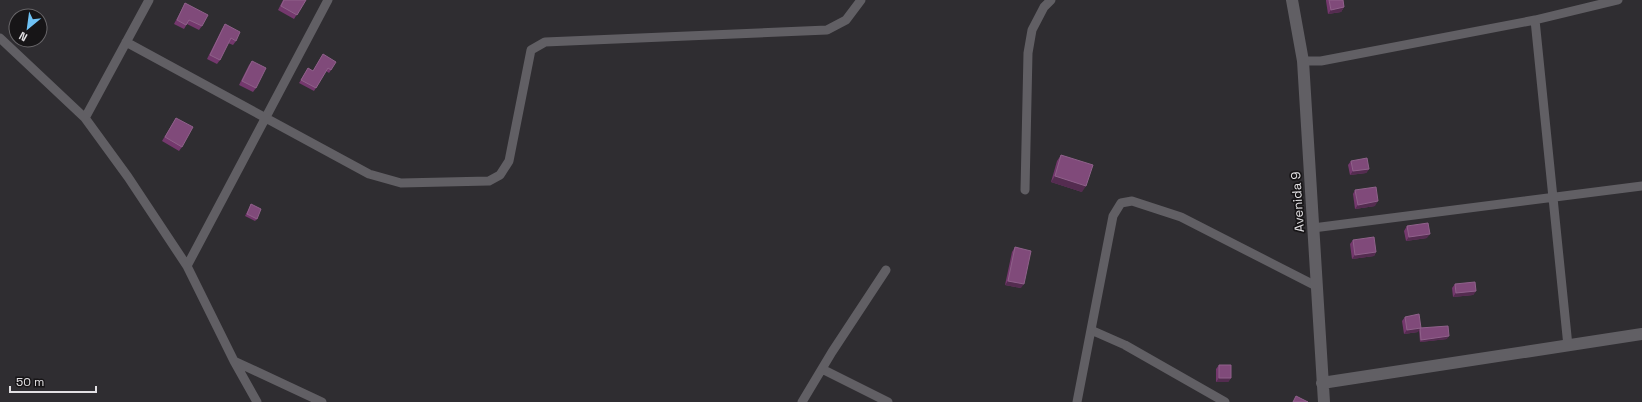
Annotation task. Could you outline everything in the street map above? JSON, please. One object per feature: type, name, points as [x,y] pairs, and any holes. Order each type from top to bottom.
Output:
[{"type":"main road","name":"Avenida 9","points":[[1292,0],[1302,61],[1324,402]]},
{"type":"main road","points":[[1322,383],[1642,334]]},
{"type":"street","points":[[85,118],[149,0]]},
{"type":"street","points":[[187,266],[328,0]]},
{"type":"street","points":[[126,42],[369,174],[401,183],[489,181],[500,175],[509,161],[531,50],[545,42],[827,30],[846,20],[861,0]]},
{"type":"street","points":[[1025,190],[1028,53],[1032,30],[1044,7],[1051,0]]},
{"type":"street","points":[[1302,61],[1321,61],[1535,20],[1618,0]]},
{"type":"street","points":[[1535,20],[1551,197],[1568,346]]},
{"type":"street","points":[[0,38],[85,118],[128,177],[187,266],[234,361],[257,402]]},
{"type":"street","points":[[1313,228],[1642,186]]},
{"type":"street","points":[[1077,402],[1114,216],[1121,203],[1132,200],[1181,217],[1316,286]]},
{"type":"street","points":[[802,402],[886,270]]},
{"type":"street","points":[[1091,330],[1125,345],[1225,402]]},
{"type":"street","points":[[234,361],[322,402]]},
{"type":"street","points":[[822,369],[888,402]]},
{"type":"building","points":[[284,0],[306,0],[297,15],[281,6]]},
{"type":"building","points":[[1329,0],[1343,0],[1344,7],[1331,10]]},
{"type":"building","points":[[185,3],[208,15],[202,26],[189,20],[186,25],[177,20]]},
{"type":"building","points":[[225,24],[240,32],[236,41],[231,38],[220,60],[210,55]]},
{"type":"building","points":[[323,54],[336,62],[331,70],[328,68],[316,88],[301,80],[308,68],[313,71]]},
{"type":"building","points":[[252,61],[266,68],[256,88],[242,81]]},
{"type":"building","points":[[176,118],[193,127],[182,147],[165,137]]},
{"type":"building","points":[[1061,155],[1093,165],[1086,186],[1055,176]]},
{"type":"building","points":[[1367,158],[1369,169],[1353,171],[1351,161]]},
{"type":"building","points":[[1376,187],[1378,201],[1358,205],[1355,190]]},
{"type":"building","points":[[251,204],[261,209],[257,219],[247,214]]},
{"type":"building","points":[[1428,223],[1430,234],[1409,237],[1407,226]]},
{"type":"building","points":[[1374,237],[1376,252],[1355,255],[1353,240]]},
{"type":"building","points":[[1015,247],[1031,251],[1024,284],[1008,281]]},
{"type":"building","points":[[1475,282],[1476,291],[1456,293],[1455,284]]},
{"type":"building","points":[[1419,314],[1421,328],[1407,330],[1405,317]]},
{"type":"building","points":[[1448,326],[1449,336],[1421,340],[1420,328]]},
{"type":"building","points":[[1219,365],[1231,365],[1231,378],[1219,378]]},
{"type":"building","points":[[1296,396],[1308,402],[1293,402]]}]
